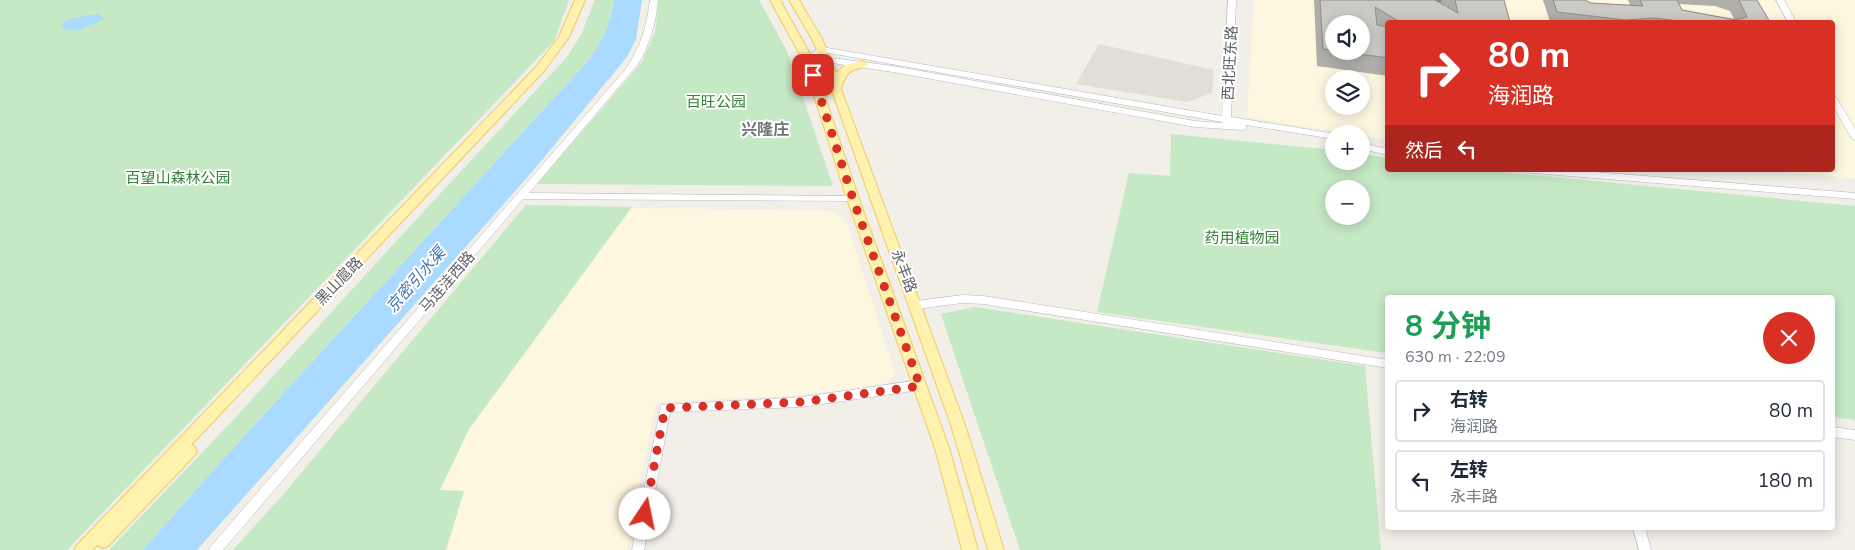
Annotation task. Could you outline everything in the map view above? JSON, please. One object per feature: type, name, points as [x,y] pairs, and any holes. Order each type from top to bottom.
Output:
[{"type":"main road","name":"黑山扈路","points":[[82,550],[540,69],[564,37],[580,0]]},
{"type":"main road","name":"黑山扈路","points":[[94,550],[548,70],[576,30],[587,0]]},
{"type":"main road","name":"永丰路","points":[[776,0],[807,58],[853,199],[950,474],[970,550]]},
{"type":"main road","name":"永丰路","points":[[794,0],[823,53],[917,305],[973,472],[996,550]]},
{"type":"main road","points":[[836,90],[841,73],[849,67],[863,64]]},
{"type":"street","name":"马连洼西路","points":[[215,550],[636,61],[650,30],[654,0]]},
{"type":"street","name":"西北旺东路","points":[[1227,123],[1232,0]]},
{"type":"street","points":[[1780,0],[1791,20]]},
{"type":"street","points":[[807,58],[823,53],[1325,140]]},
{"type":"street","points":[[823,53],[863,64],[1195,124],[1227,123],[1325,135]]},
{"type":"street","points":[[1835,102],[1855,136]]},
{"type":"street","points":[[1370,143],[1385,145]]},
{"type":"street","points":[[1370,148],[1385,151]]},
{"type":"street","points":[[1557,172],[1855,196]]},
{"type":"street","points":[[1640,172],[1855,190]]},
{"type":"street","points":[[521,196],[853,199]]},
{"type":"street","points":[[917,305],[962,299],[984,300],[1385,364]]},
{"type":"street","points":[[638,550],[665,408],[802,402],[920,386]]},
{"type":"street","points":[[1835,432],[1855,435]]},
{"type":"street","points":[[1640,530],[1645,550]]},
{"type":"shaded area","points":[[1254,0],[1855,0],[1855,179],[1787,172],[1835,172],[1835,20],[1385,20],[1385,140],[1370,137],[1370,125],[1325,125],[1325,130],[1247,117]]},
{"type":"shaded area","points":[[1099,44],[1214,70],[1212,93],[1187,102],[1076,84]]},
{"type":"shaded area","points":[[631,208],[828,210],[846,220],[895,373],[883,387],[788,396],[656,402],[627,550],[446,550],[464,491],[439,491],[469,429]]},
{"type":"green space","name":"百望山森林公园","points":[[0,0],[569,0],[554,41],[67,550],[0,550]]},
{"type":"green space","points":[[595,0],[614,0],[611,17],[605,32],[598,47],[588,61],[217,466],[143,550],[109,550],[236,417],[567,57],[581,35]]},
{"type":"green space","name":"百旺公园","points":[[659,0],[759,0],[787,51],[833,186],[537,184],[642,62],[655,32]]},
{"type":"green space","name":"药用植物园","points":[[1171,134],[1325,149],[1325,170],[1370,170],[1370,155],[1385,158],[1385,172],[1500,172],[1855,206],[1855,420],[1835,417],[1835,295],[1385,295],[1385,353],[1097,312],[1129,173],[1170,176]]},
{"type":"green space","points":[[526,205],[632,207],[469,429],[440,490],[464,491],[446,550],[233,550],[281,497]]},
{"type":"green space","points":[[975,307],[1365,366],[1381,550],[1020,550],[941,314]]},
{"type":"water","name":"京密引水渠","points":[[614,0],[642,0],[636,39],[627,57],[532,172],[197,550],[143,550],[217,466],[588,61],[598,47],[605,32],[611,17]]},
{"type":"water","points":[[98,14],[104,19],[78,30],[63,29],[61,25],[69,19]]},
{"type":"building","points":[[1320,0],[1435,0],[1458,13],[1455,0],[1504,0],[1509,20],[1397,20],[1375,7],[1377,25],[1385,26],[1385,58],[1370,55],[1370,15],[1325,15],[1325,49],[1323,49]]},
{"type":"building","points":[[1553,0],[1585,0],[1591,3],[1643,6],[1640,0],[1677,0],[1682,10],[1736,20],[1671,20],[1655,18],[1625,20],[1557,12]]},
{"type":"building","points":[[1739,0],[1757,0],[1769,20],[1736,20],[1747,17]]},
{"type":"district","name":"兴隆庄","points":[[765,130]]},
{"type":"route","points":[[645,514],[665,408],[802,402],[920,386],[853,199],[813,75]]}]
